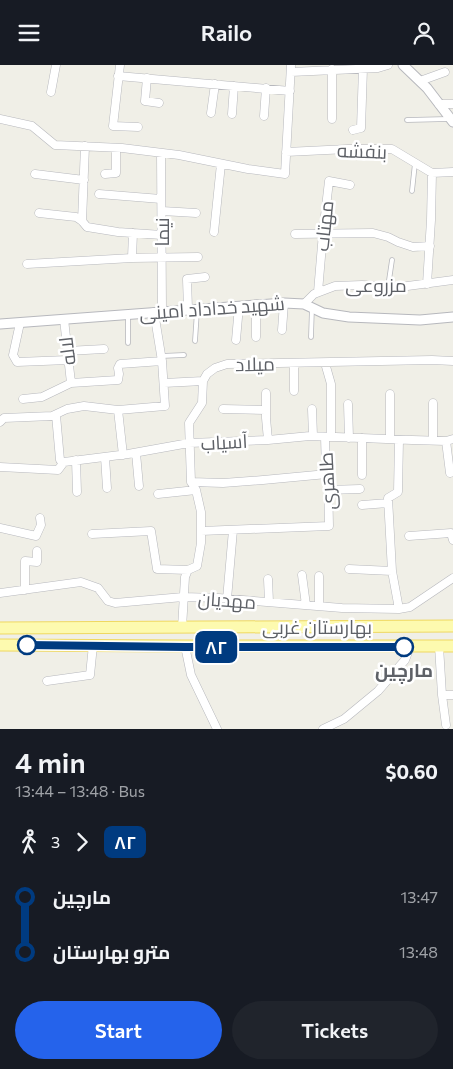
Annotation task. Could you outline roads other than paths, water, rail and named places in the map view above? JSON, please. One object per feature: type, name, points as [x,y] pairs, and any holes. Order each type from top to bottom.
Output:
[{"type":"main road","name":"بهارستان غربی","points":[[0,628],[453,626]]},
{"type":"main road","name":"بهارستان غربی","points":[[0,645],[185,647],[453,646]]},
{"type":"street","points":[[51,92],[56,65]]},
{"type":"street","points":[[0,119],[32,126],[55,145],[116,148],[161,153],[285,174],[291,68],[378,68],[388,65]]},
{"type":"street","points":[[403,65],[427,88],[452,120]]},
{"type":"street","points":[[353,130],[361,128],[363,68]]},
{"type":"street","points":[[138,127],[113,126],[118,69],[147,78],[290,91]]},
{"type":"street","points":[[332,69],[332,119]]},
{"type":"street","points":[[420,81],[445,72]]},
{"type":"street","points":[[147,78],[145,101],[160,103]]},
{"type":"street","points":[[211,113],[215,84]]},
{"type":"street","points":[[232,114],[234,86]]},
{"type":"street","points":[[264,117],[266,89]]},
{"type":"street","points":[[439,104],[453,104]]},
{"type":"street","points":[[82,221],[85,147]]},
{"type":"street","points":[[105,173],[116,173],[116,148]]},
{"type":"street","name":"بنفشه","points":[[286,152],[392,149],[432,173]]},
{"type":"street","name":"نیما","points":[[118,410],[165,406],[158,311],[162,257],[161,153]]},
{"type":"street","points":[[214,232],[221,164]]},
{"type":"street","points":[[428,284],[432,173],[453,172]]},
{"type":"street","points":[[35,174],[84,180]]},
{"type":"street","name":"مهتاب","points":[[318,292],[329,181],[350,185]]},
{"type":"street","points":[[99,194],[162,199]]},
{"type":"street","points":[[162,211],[196,213]]},
{"type":"street","points":[[39,213],[76,217],[87,227],[162,235]]},
{"type":"street","points":[[132,258],[133,233]]},
{"type":"street","points":[[295,234],[373,233],[413,247],[430,246]]},
{"type":"street","points":[[28,264],[132,258],[198,257]]},
{"type":"street","points":[[192,309],[187,279],[206,277]]},
{"type":"street","name":"مزروعی","points":[[308,306],[314,294],[335,286],[400,287],[453,280]]},
{"type":"street","points":[[282,330],[284,303]]},
{"type":"street","name":"شهید خداداد امینی","points":[[0,324],[284,303],[308,306],[324,313],[349,317],[420,320],[453,317]]},
{"type":"street","points":[[256,305],[256,337]]},
{"type":"street","points":[[236,340],[239,306]]},
{"type":"street","name":"لاله","points":[[64,319],[71,383]]},
{"type":"street","points":[[20,323],[13,355],[17,362],[68,361]]},
{"type":"street","points":[[67,351],[104,349]]},
{"type":"street","points":[[23,399],[42,397],[71,383],[118,380],[120,375],[118,367],[120,364],[161,358]]},
{"type":"street","name":"میلاد","points":[[204,381],[207,374],[215,368],[227,364],[453,361]]},
{"type":"street","points":[[294,363],[294,391]]},
{"type":"street","name":"طاهری","points":[[233,530],[329,526],[328,479],[326,473],[331,384],[325,363]]},
{"type":"street","points":[[92,534],[151,531],[157,569],[188,570],[197,566],[201,543],[201,512],[196,490],[190,481],[189,423],[202,403],[204,381],[164,383]]},
{"type":"street","points":[[266,393],[268,440]]},
{"type":"street","points":[[390,394],[390,439]]},
{"type":"street","points":[[433,403],[433,440]]},
{"type":"street","points":[[348,404],[349,438]]},
{"type":"street","points":[[0,421],[4,418],[56,415],[67,409],[84,406],[118,410],[123,455]]},
{"type":"street","points":[[223,409],[266,410]]},
{"type":"street","points":[[312,409],[313,436]]},
{"type":"street","points":[[56,415],[60,460],[64,461]]},
{"type":"street","name":"آسیاب","points":[[0,467],[58,470],[64,461],[123,455],[189,443],[313,436],[450,440]]},
{"type":"street","points":[[362,438],[362,475]]},
{"type":"street","points":[[399,440],[398,492],[388,498],[392,571],[399,609]]},
{"type":"street","points":[[450,440],[450,473]]},
{"type":"street","points":[[136,453],[139,486]]},
{"type":"street","points":[[105,457],[107,488]]},
{"type":"street","points":[[76,460],[77,491]]},
{"type":"street","points":[[190,481],[223,483],[262,481],[326,473]]},
{"type":"street","points":[[328,490],[360,489]]},
{"type":"street","points":[[158,495],[196,490]]},
{"type":"street","points":[[362,505],[388,503]]},
{"type":"street","points":[[0,528],[36,536],[41,525],[40,518]]},
{"type":"street","points":[[201,531],[233,530],[227,599]]},
{"type":"street","points":[[409,536],[451,533],[453,540]]},
{"type":"street","points":[[25,590],[25,561],[37,562],[37,551]]},
{"type":"street","points":[[349,569],[392,571]]},
{"type":"street","points":[[182,628],[185,577],[188,570]]},
{"type":"street","points":[[302,575],[306,605]]},
{"type":"street","points":[[319,577],[319,606]]},
{"type":"street","name":"مهدیان","points":[[0,593],[82,582],[98,588],[108,601],[115,603],[183,597],[342,608],[399,609],[410,607],[453,578]]},
{"type":"street","points":[[268,579],[269,602]]},
{"type":"street","points":[[48,681],[90,675],[93,645]]},
{"type":"street","points":[[438,646],[446,725]]},
{"type":"street","points":[[185,647],[191,675],[216,729]]},
{"type":"street","points":[[323,729],[344,719],[378,691],[406,660],[410,647]]},
{"type":"street","points":[[442,695],[453,695]]},
{"type":"lane","points":[[407,120],[452,120]]},
{"type":"lane","points":[[412,191],[415,163]]},
{"type":"lane","points":[[388,287],[392,260]]},
{"type":"lane","points":[[308,306],[311,337]]},
{"type":"lane","points":[[192,309],[195,341]]},
{"type":"lane","points":[[128,314],[128,343]]},
{"type":"lane","points":[[161,358],[184,355]]},
{"type":"place","name":"مارچین","points":[[404,647]]}]
